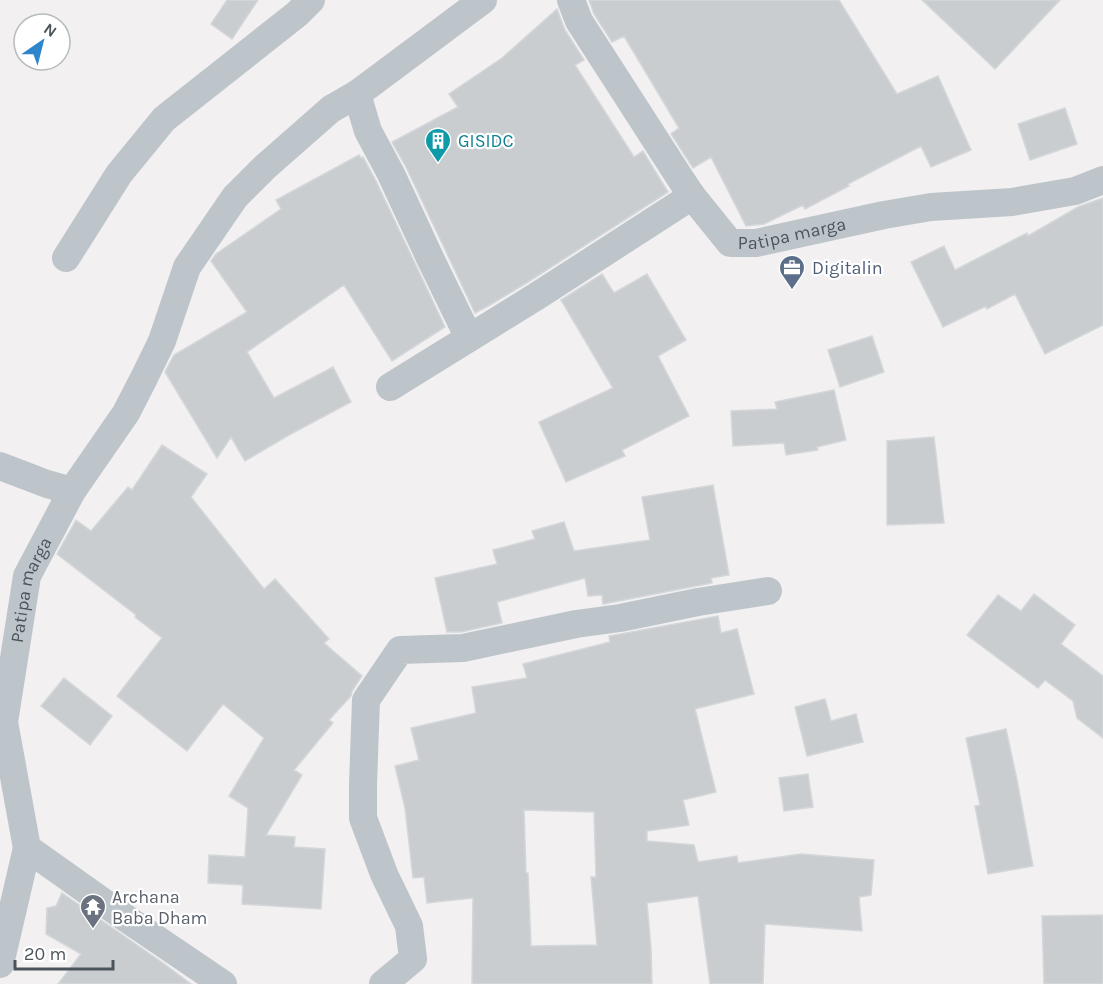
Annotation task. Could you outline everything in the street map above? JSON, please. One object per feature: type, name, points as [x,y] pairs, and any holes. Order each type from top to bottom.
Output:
[{"type":"street","points":[[66,258],[119,174],[164,119],[297,14],[311,0]]},
{"type":"street","name":"Patipa marga","points":[[27,848],[4,722],[27,576],[72,491],[126,413],[162,341],[188,267],[235,197],[265,167],[331,109],[357,94],[483,0]]},
{"type":"street","name":"Patipa marga","points":[[571,0],[579,21],[692,196],[730,243],[756,243],[884,214],[932,207],[1012,202],[1075,191],[1103,180]]},
{"type":"street","points":[[357,94],[368,131],[391,174],[469,338]]},
{"type":"street","points":[[390,387],[692,196]]},
{"type":"street","points":[[0,466],[72,491]]},
{"type":"street","points":[[383,984],[413,959],[410,926],[384,874],[363,818],[366,700],[400,650],[463,648],[576,624],[768,591]]},
{"type":"street","points":[[0,963],[27,848],[224,984]]},
{"type":"building","points":[[227,0],[258,0],[232,39],[211,24]]},
{"type":"building","points":[[589,0],[839,0],[897,94],[938,76],[971,150],[931,167],[921,146],[805,209],[803,205],[764,224],[746,226],[711,157],[693,168],[671,134],[679,128],[624,36],[612,42],[594,14]]},
{"type":"building","points":[[922,0],[1060,0],[995,69]]},
{"type":"building","points":[[557,9],[565,30],[584,60],[575,65],[634,157],[643,151],[668,192],[528,282],[475,313],[392,142],[458,107],[449,94],[502,58]]},
{"type":"building","points":[[1065,108],[1077,144],[1030,160],[1018,124]]},
{"type":"building","points":[[359,155],[363,157],[376,181],[445,327],[392,361],[344,285],[247,352],[274,398],[333,367],[351,402],[245,461],[231,437],[217,458],[165,372],[174,355],[247,312],[211,261],[216,254],[281,209],[276,200]]},
{"type":"building","points":[[1103,198],[1103,325],[1045,354],[1015,294],[987,309],[986,306],[943,327],[911,262],[944,246],[955,270],[1027,233],[1028,236],[1078,207]]},
{"type":"building","points":[[602,274],[614,293],[647,274],[686,340],[658,356],[689,416],[622,450],[625,456],[566,482],[539,422],[613,388],[561,300]]},
{"type":"building","points":[[872,336],[884,372],[840,387],[828,350]]},
{"type":"building","points":[[834,390],[846,440],[817,447],[818,450],[786,455],[784,443],[733,446],[731,411],[777,409],[775,402]]},
{"type":"building","points":[[934,437],[944,523],[887,525],[887,441]]},
{"type":"building","points":[[162,445],[207,474],[191,497],[264,589],[275,579],[329,639],[324,643],[362,676],[351,696],[329,720],[333,723],[294,770],[302,775],[266,835],[295,837],[294,847],[325,849],[321,909],[242,904],[243,885],[208,883],[209,855],[245,857],[248,808],[229,796],[264,738],[223,704],[187,751],[117,696],[162,638],[57,554],[76,520],[91,531],[128,487],[132,490]]},
{"type":"building","points":[[713,485],[729,575],[711,578],[712,583],[603,604],[602,595],[588,596],[585,578],[497,602],[502,623],[461,632],[447,632],[435,578],[497,564],[493,550],[535,539],[532,531],[564,522],[574,551],[650,540],[642,497]]},
{"type":"building","points":[[1034,594],[1075,625],[1061,644],[1103,676],[1103,738],[1077,718],[1073,701],[1045,680],[1038,688],[967,635],[998,595],[1021,611]]},
{"type":"building","points":[[718,616],[721,633],[737,629],[754,694],[695,709],[716,792],[683,800],[689,825],[647,831],[647,841],[694,845],[698,862],[737,856],[738,863],[801,854],[874,860],[871,895],[859,897],[862,931],[765,924],[763,984],[710,984],[698,896],[647,903],[652,984],[472,984],[473,898],[427,903],[424,877],[413,878],[405,808],[395,766],[419,760],[411,728],[476,713],[472,687],[527,678],[523,664],[610,642],[609,636]],"holes":[[[524,810],[594,812],[596,877],[591,877],[597,945],[531,946]]]},
{"type":"building","points":[[64,678],[112,716],[90,745],[41,706]]},
{"type":"building","points":[[825,699],[831,721],[856,714],[863,742],[807,756],[795,707]]},
{"type":"building","points":[[1006,729],[1033,866],[988,874],[975,806],[980,805],[966,738]]},
{"type":"building","points":[[808,774],[813,807],[784,811],[779,778]]},
{"type":"building","points":[[62,893],[191,984],[58,984],[81,954],[46,934],[47,908],[56,906]]},
{"type":"building","points":[[1103,915],[1103,984],[1044,984],[1042,916]]},
{"type":"place","name":"GISIDC","points":[[438,164]]},
{"type":"place","name":"Digitalin","points":[[792,291]]},
{"type":"place","name":"Archana Baba Dham","points":[[93,930]]}]
